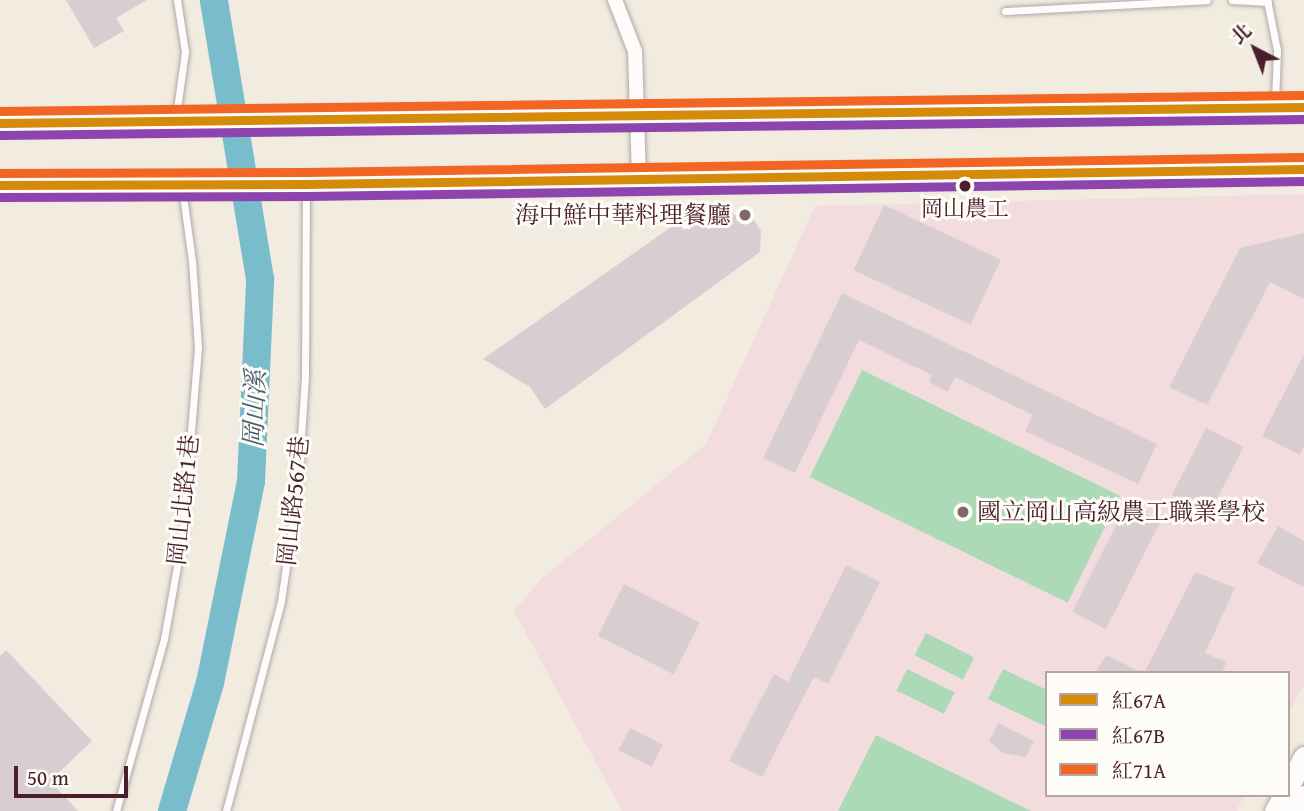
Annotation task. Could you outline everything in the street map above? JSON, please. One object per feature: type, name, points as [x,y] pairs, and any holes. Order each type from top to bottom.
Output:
[{"type":"main road","points":[[0,123],[1304,107]]},
{"type":"main road","points":[[0,185],[639,180],[1304,169]]},
{"type":"street","points":[[615,0],[635,51],[639,180]]},
{"type":"street","points":[[1290,785],[1304,757]]},
{"type":"street","points":[[1296,811],[1304,795]]},
{"type":"lane","points":[[176,120],[185,52],[177,0]]},
{"type":"lane","points":[[1005,10],[1207,0]]},
{"type":"lane","points":[[1231,0],[1267,1],[1276,50],[1275,107]]},
{"type":"lane","name":"岡山北路1巷","points":[[116,811],[163,639],[182,538],[198,348],[189,183]]},
{"type":"lane","name":"岡山路567巷","points":[[226,811],[281,601],[298,484],[305,375],[300,184]]},
{"type":"shaded area","name":"國立岡山高級農工職業學校","points":[[1304,194],[1304,684],[1290,710],[1290,671],[1045,671],[1045,797],[1244,797],[1236,811],[622,811],[514,611],[540,580],[706,444],[815,206]]},
{"type":"green space","points":[[862,370],[1120,496],[1068,603],[810,477]]},
{"type":"green space","points":[[926,633],[974,658],[963,680],[915,655]]},
{"type":"green space","points":[[907,669],[955,692],[944,714],[896,691]]},
{"type":"green space","points":[[1003,669],[1045,689],[1045,726],[988,699]]},
{"type":"green space","points":[[876,735],[1031,811],[838,811]]},
{"type":"building","points":[[66,0],[147,0],[116,18],[124,31],[94,48]]},
{"type":"building","points":[[884,205],[1001,260],[970,325],[854,270]]},
{"type":"building","points":[[694,211],[751,216],[761,231],[760,252],[545,409],[530,387],[483,359]]},
{"type":"building","points":[[1304,233],[1304,299],[1270,282],[1207,405],[1169,387],[1240,248]]},
{"type":"building","points":[[842,293],[1157,444],[1138,484],[1025,431],[1033,415],[955,377],[948,392],[929,382],[932,375],[859,340],[795,473],[763,458]]},
{"type":"building","points":[[1304,354],[1304,446],[1300,455],[1262,436]]},
{"type":"building","points":[[1206,428],[1243,447],[1209,514],[1172,495]]},
{"type":"building","points":[[1127,504],[1161,521],[1106,629],[1072,612]]},
{"type":"building","points":[[1278,526],[1304,541],[1304,587],[1257,563]]},
{"type":"building","points":[[846,565],[880,582],[828,684],[814,677],[762,777],[729,761],[774,674],[788,682]]},
{"type":"building","points":[[1195,572],[1235,588],[1205,653],[1226,662],[1223,671],[1145,671]]},
{"type":"building","points":[[624,584],[700,623],[673,674],[598,636]]},
{"type":"building","points":[[6,650],[92,741],[50,781],[78,811],[0,811],[0,656]]},
{"type":"building","points":[[1106,655],[1139,671],[1096,671]]},
{"type":"building","points":[[998,723],[1034,741],[1026,757],[1003,753],[989,741]]},
{"type":"building","points":[[630,728],[663,745],[652,767],[619,750]]},
{"type":"waterway","name":"岡山溪","points":[[172,811],[210,683],[251,481],[260,279],[214,0]]},
{"type":"transit line","name":"紅71A","points":[[0,111],[1304,95]]},
{"type":"transit line","name":"紅67A","points":[[0,123],[1304,107]]},
{"type":"transit line","name":"紅67B","points":[[0,135],[1304,119]]},
{"type":"transit line","name":"紅71A","points":[[0,173],[306,172],[1304,157]]},
{"type":"transit line","name":"紅67A","points":[[0,185],[306,184],[1304,169]]},
{"type":"transit line","name":"紅67B","points":[[0,197],[306,196],[1304,181]]},
{"type":"place","name":"岡山農工","points":[[965,186]]},
{"type":"place","name":"海中鮮中華料理餐廳","points":[[745,215]]},
{"type":"place","name":"國立岡山高級農工職業學校","points":[[963,512]]}]
